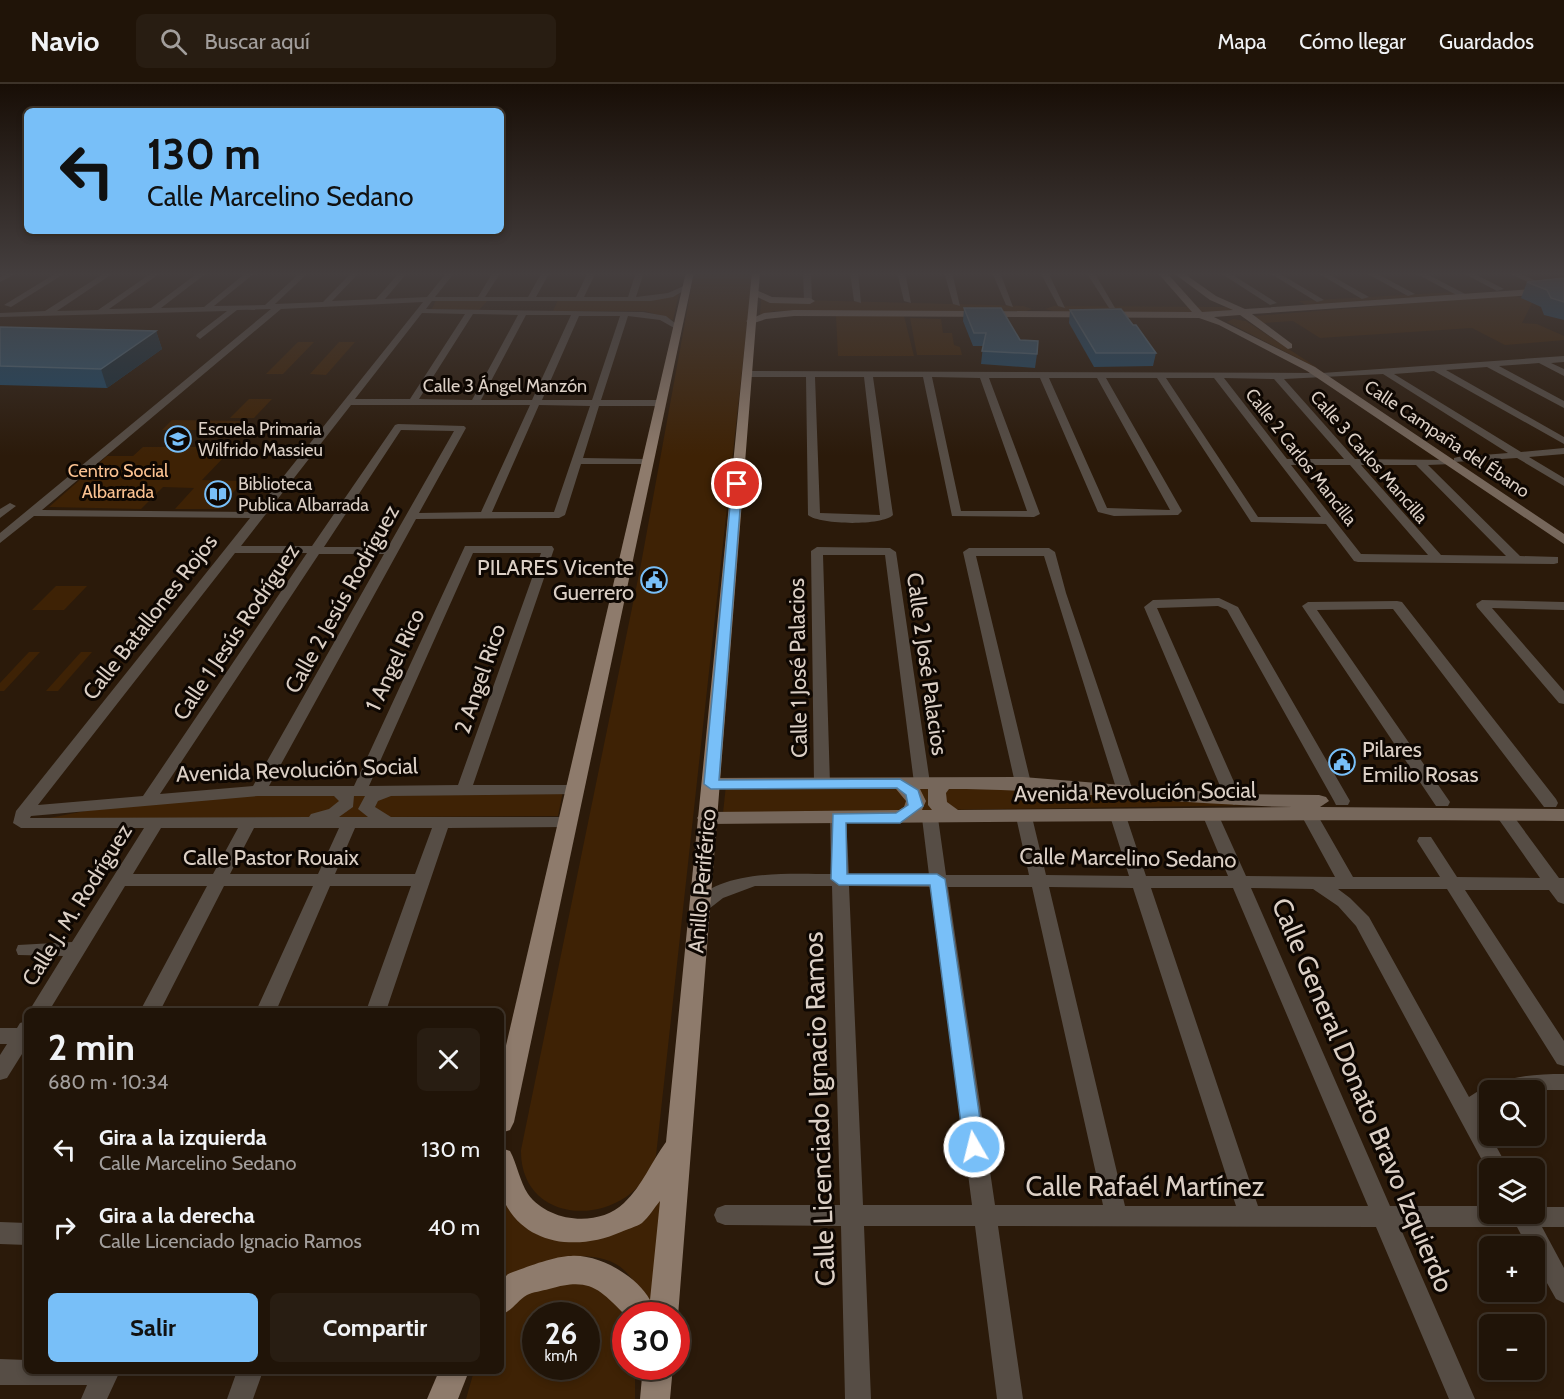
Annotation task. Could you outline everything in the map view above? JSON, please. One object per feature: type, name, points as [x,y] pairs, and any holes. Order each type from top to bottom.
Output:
[{"type":"main road","points":[[504,1108],[675,333]]},
{"type":"main road","name":"Anillo Periférico","points":[[664,1302],[750,333]]},
{"type":"main road","points":[[504,1167],[517,1201],[538,1222],[574,1232],[600,1228],[632,1214],[656,1186],[678,1141]]},
{"type":"main road","points":[[504,1298],[518,1284],[571,1269],[597,1274],[616,1285],[633,1302]]},
{"type":"main road","points":[[440,1399],[444,1374]]},
{"type":"main road","points":[[440,1399],[452,1374]]},
{"type":"main road","points":[[651,1380],[653,1399]]},
{"type":"main road","points":[[653,1399],[656,1380]]},
{"type":"street","points":[[200,336],[203,333]]},
{"type":"street","points":[[0,539],[6,530],[32,513],[240,333]]},
{"type":"street","name":"Calle Batallones Rojos","points":[[23,817],[231,549],[404,333]]},
{"type":"street","points":[[412,402],[457,333]]},
{"type":"street","points":[[476,401],[512,333]]},
{"type":"street","points":[[485,516],[567,333]]},
{"type":"street","points":[[413,516],[559,515],[619,333]]},
{"type":"street","name":"Calle Campaña del Ébano","points":[[1242,333],[1326,376]]},
{"type":"street","name":"Calle Campaña del Ébano","points":[[1270,333],[1326,376],[1522,507],[1564,540]]},
{"type":"street","points":[[193,368],[216,353],[226,339]]},
{"type":"street","points":[[748,374],[1326,376],[1564,359]]},
{"type":"street","points":[[1541,361],[1564,373]]},
{"type":"street","points":[[1489,364],[1564,405]]},
{"type":"street","points":[[1436,368],[1564,441]]},
{"type":"street","points":[[1385,372],[1564,483]]},
{"type":"street","points":[[810,374],[814,514],[819,518],[845,519],[882,518],[887,515],[868,374]]},
{"type":"street","points":[[927,375],[956,514],[1034,514],[984,375]]},
{"type":"street","points":[[1043,375],[1102,510],[1114,513],[1166,514],[1176,511],[1100,375]]},
{"type":"street","points":[[1160,376],[1256,520],[1330,521]]},
{"type":"street","name":"Calle 2 Carlos Mancilla","points":[[1217,376],[1358,558],[1437,558]]},
{"type":"street","name":"Calle 3 Carlos Mancilla","points":[[1277,376],[1437,558]]},
{"type":"street","name":"Calle 3 Ángel Manzón","points":[[350,402],[660,403]]},
{"type":"street","name":"Calle 2 Jesús Rodríguez","points":[[258,791],[461,428],[398,427]]},
{"type":"street","name":"Calle 1 Jesús Rodríguez","points":[[148,800],[398,427]]},
{"type":"street","points":[[1285,462],[1453,461],[1564,451]]},
{"type":"street","points":[[576,461],[647,462]]},
{"type":"street","points":[[1419,462],[1516,559]]},
{"type":"street","points":[[0,515],[10,506]]},
{"type":"street","name":"Calle Campaña del Ébano","points":[[1522,507],[1564,530]]},
{"type":"street","points":[[32,513],[258,515]]},
{"type":"street","points":[[231,549],[394,551]]},
{"type":"street","name":"2 Angel Rico","points":[[464,790],[548,549],[469,549]]},
{"type":"street","name":"1 Angel Rico","points":[[360,789],[469,549]]},
{"type":"street","name":"Calle 1 José Palacios","points":[[822,784],[817,551],[890,552]]},
{"type":"street","name":"Calle 2 José Palacios","points":[[890,552],[922,783]]},
{"type":"street","points":[[1023,783],[969,552],[1049,552],[1060,593],[1125,791]]},
{"type":"street","points":[[1437,558],[1554,560]]},
{"type":"street","points":[[1234,800],[1150,607],[1159,602],[1218,602],[1232,607],[1342,801]]},
{"type":"street","points":[[1563,605],[1482,604],[1564,700]]},
{"type":"street","points":[[1442,802],[1308,606],[1397,605],[1559,807]]},
{"type":"street","points":[[900,783],[913,793],[916,801],[912,811],[900,818]]},
{"type":"street","points":[[946,783],[938,787],[936,798],[943,811],[957,818]]},
{"type":"street","name":"Avenida Revolución Social","points":[[711,784],[1023,783],[1234,800],[1442,802],[1559,807]]},
{"type":"street","points":[[300,823],[342,809],[347,797],[334,789]]},
{"type":"street","points":[[391,823],[369,813],[366,809],[371,798],[394,789]]},
{"type":"street","name":"Avenida Revolución Social","points":[[23,817],[148,800],[258,791],[573,789]]},
{"type":"street","name":"Avenida Revolución Social","points":[[707,818],[957,818],[1308,813],[1508,823],[1559,807]]},
{"type":"street","points":[[1308,813],[1347,882]]},
{"type":"street","name":"Calle General Donato Bravo Izquierdo","points":[[1210,814],[1462,1399]]},
{"type":"street","points":[[1118,816],[1250,1215]]},
{"type":"street","points":[[23,817],[155,824],[567,822]]},
{"type":"street","points":[[1024,817],[1116,1215]]},
{"type":"street","name":"Calle Licenciado Ignacio Ramos","points":[[838,818],[858,1399]]},
{"type":"street","points":[[930,818],[1010,1399]]},
{"type":"street","points":[[377,1008],[442,822]]},
{"type":"street","points":[[267,1008],[349,823]]},
{"type":"street","points":[[1508,823],[1561,888]]},
{"type":"street","name":"Calle J. M. Rodríguez","points":[[41,1008],[155,824]]},
{"type":"street","points":[[152,1008],[248,824]]},
{"type":"street","points":[[1425,841],[1564,1058]]},
{"type":"street","name":"Calle Pastor Rouaix","points":[[121,880],[421,880]]},
{"type":"street","name":"Calle Marcelino Sedano","points":[[699,908],[717,894],[753,880],[1314,881],[1453,883],[1561,888]]},
{"type":"street","points":[[1314,881],[1344,902],[1363,922],[1492,1158]]},
{"type":"street","points":[[25,950],[78,949]]},
{"type":"street","points":[[0,1036],[24,1033]]},
{"type":"street","points":[[0,1072],[24,1035]]},
{"type":"street","points":[[1545,1082],[1564,1082]]},
{"type":"street","points":[[1466,1111],[1479,1102]]},
{"type":"street","name":"Calle Rafaél Martínez","points":[[726,1215],[1479,1215]]},
{"type":"street","name":"Calle Rafaél Martínez","points":[[1545,1216],[1564,1217]]},
{"type":"street","points":[[1528,1224],[1564,1292]]},
{"type":"street","points":[[0,1233],[24,1234]]},
{"type":"street","points":[[0,1372],[24,1372]]},
{"type":"street","points":[[93,1399],[106,1374]]},
{"type":"street","points":[[240,1399],[249,1374]]},
{"type":"green space","points":[[683,333],[746,333],[656,1156],[644,1179],[626,1197],[609,1206],[591,1210],[573,1210],[557,1206],[542,1198],[531,1186],[523,1170],[521,1150],[641,564]]},
{"type":"green space","points":[[837,333],[908,333],[914,356],[838,356]]},
{"type":"green space","points":[[913,333],[952,333],[954,345],[960,347],[962,355],[917,355]]},
{"type":"green space","points":[[1249,333],[1265,333],[1319,369]]},
{"type":"green space","points":[[1313,333],[1390,333],[1320,338]]},
{"type":"green space","points":[[1482,333],[1558,333],[1564,336],[1564,340],[1505,345]]},
{"type":"green space","points":[[298,342],[314,342],[283,374],[266,374]]},
{"type":"green space","points":[[339,342],[355,342],[326,375],[310,374]]},
{"type":"green space","points":[[249,399],[272,399],[254,418],[230,418]]},
{"type":"green space","points":[[172,420],[247,421],[238,430],[162,430]]},
{"type":"green space","name":"Centro Social Albarrada","points":[[143,447],[221,447],[213,457],[224,457],[202,480],[243,481],[219,509],[175,509],[194,488],[163,487],[141,509],[49,507],[107,456],[133,456]]},
{"type":"green space","points":[[56,586],[87,586],[64,610],[32,610]]},
{"type":"green space","points":[[29,652],[40,652],[4,691],[0,691],[0,683]]},
{"type":"green space","points":[[81,652],[92,652],[58,691],[46,691]]},
{"type":"green space","points":[[1020,783],[1270,805],[723,813],[726,785]]},
{"type":"green space","points":[[262,786],[564,786],[558,816],[44,819],[152,798]]},
{"type":"green space","points":[[664,1181],[655,1302],[647,1302],[624,1270],[596,1257],[579,1256],[543,1262],[527,1268],[504,1283],[504,1195],[578,1234]]},
{"type":"green space","points":[[575,1277],[611,1292],[619,1302],[612,1302],[612,1380],[635,1380],[635,1399],[466,1399],[473,1374],[504,1374],[504,1312],[523,1289]]},
{"type":"building","points":[[0,333],[153,333],[101,369],[0,366]]},
{"type":"building","points":[[986,333],[1016,333],[1020,340],[1038,341],[1037,354],[982,351]]},
{"type":"building","points":[[1084,333],[1142,333],[1156,353],[1096,353]]},
{"type":"place","name":"Escuela Primaria Wilfrido Massieu","points":[[178,439]]},
{"type":"place","name":"Biblioteca Publica Albarrada","points":[[218,494]]},
{"type":"place","name":"PILARES Vicente Guerrero","points":[[654,580]]},
{"type":"place","name":"Pilares Emilio Rosas","points":[[1342,762]]},
{"type":"route","points":[[737,484],[711,784],[900,783],[913,793],[916,806],[900,818],[838,818],[839,879],[937,879],[974,1147]]}]
